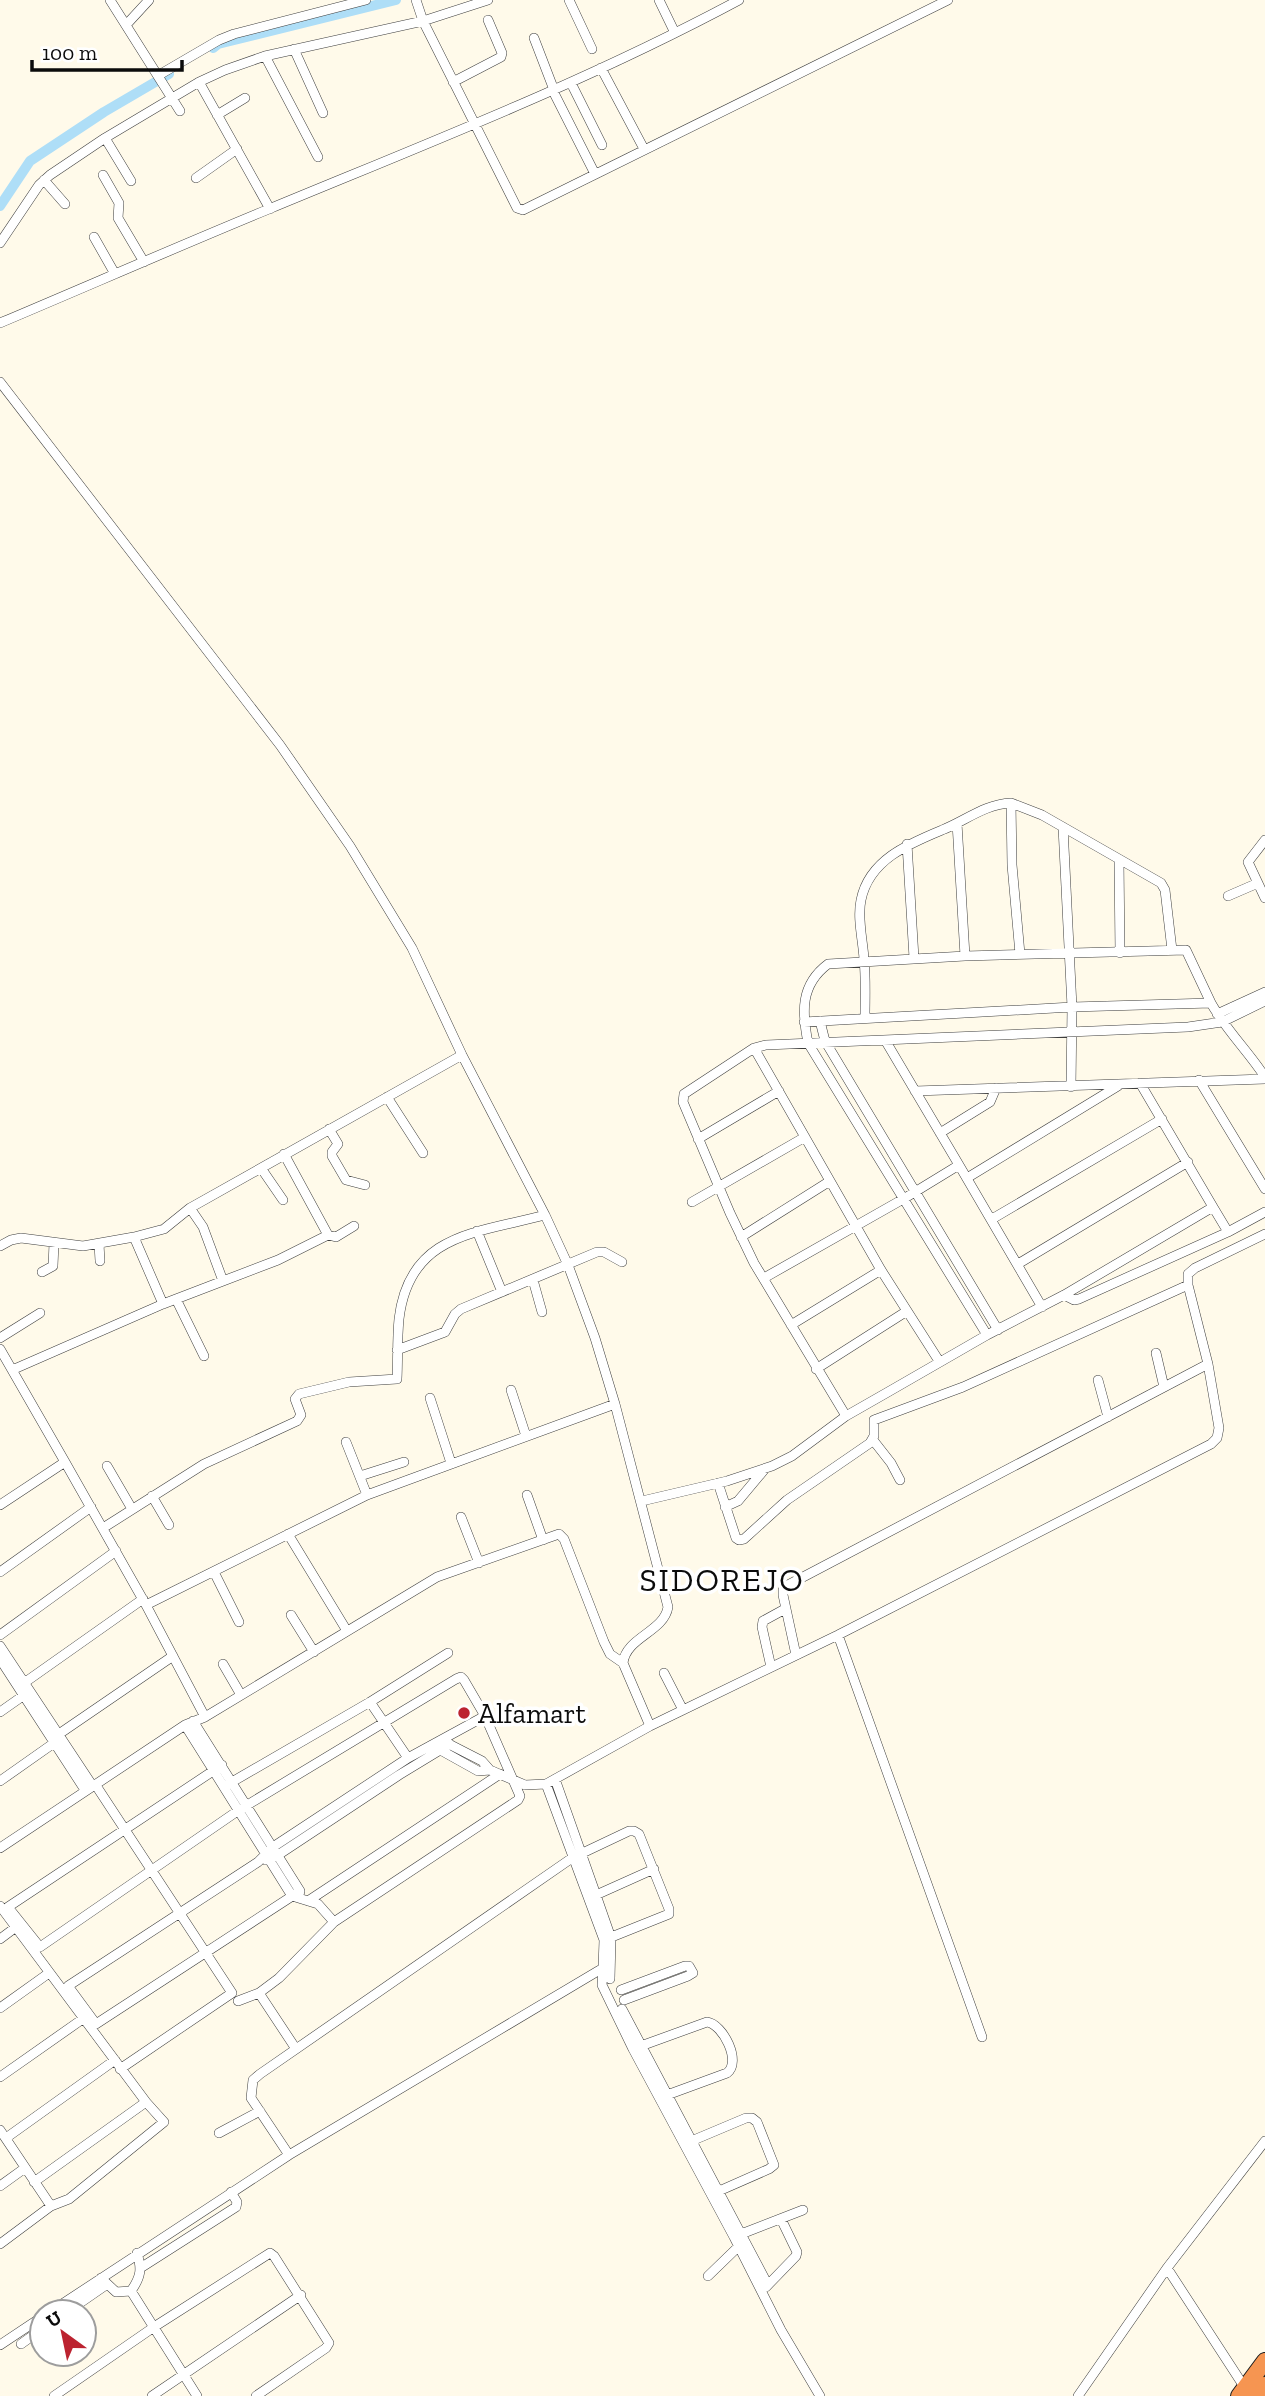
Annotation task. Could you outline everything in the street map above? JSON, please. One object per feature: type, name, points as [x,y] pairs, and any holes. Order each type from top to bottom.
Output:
[{"type":"highway","points":[[1247,2393],[1265,2361]]},
{"type":"highway","points":[[1247,2393],[1265,2385]]},
{"type":"street","points":[[110,0],[180,111]]},
{"type":"street","points":[[126,25],[149,0]]},
{"type":"street","points":[[160,76],[219,40],[234,34],[366,0]]},
{"type":"street","points":[[416,0],[421,17],[453,82],[520,210],[948,0]]},
{"type":"street","points":[[0,243],[44,180],[105,138],[199,82],[265,56],[488,0]]},
{"type":"street","points":[[569,0],[592,49]]},
{"type":"street","points":[[659,0],[675,33]]},
{"type":"street","points":[[0,323],[475,126],[571,83],[739,0]]},
{"type":"street","points":[[453,82],[501,57],[488,20]]},
{"type":"street","points":[[534,38],[553,90],[595,174]]},
{"type":"street","points":[[294,48],[323,113]]},
{"type":"street","points":[[265,56],[318,156]]},
{"type":"street","points":[[601,68],[644,149]]},
{"type":"street","points":[[199,82],[270,209]]},
{"type":"street","points":[[571,83],[602,145]]},
{"type":"street","points":[[217,115],[245,98]]},
{"type":"street","points":[[105,138],[131,181]]},
{"type":"street","points":[[196,178],[237,149]]},
{"type":"street","points":[[103,174],[118,203],[118,218],[144,262]]},
{"type":"street","points":[[44,180],[65,204]]},
{"type":"street","points":[[94,237],[115,274]]},
{"type":"street","points":[[0,382],[243,695],[350,846],[412,948],[462,1055],[543,1212],[568,1265],[595,1338],[642,1501],[667,1607],[667,1614],[626,1652],[623,1663]]},
{"type":"street","points":[[1011,803],[1012,865],[1020,954]]},
{"type":"street","points":[[865,1018],[865,962],[860,907],[864,891],[880,864],[906,844],[988,807],[1011,803],[1042,815],[1161,883],[1164,887],[1172,950]]},
{"type":"street","points":[[957,823],[965,956]]},
{"type":"street","points":[[1063,827],[1073,1031],[1071,1087]]},
{"type":"street","points":[[1264,895],[1248,862],[1265,840]]},
{"type":"street","points":[[906,844],[915,958]]},
{"type":"street","points":[[1119,860],[1120,953]]},
{"type":"street","points":[[1228,896],[1258,883]]},
{"type":"street","points":[[987,1335],[807,1043],[802,1010],[804,997],[825,966],[915,958],[1070,955],[1184,949],[1189,952],[1219,1018],[1250,1054],[1265,1078]]},
{"type":"street","points":[[1219,1018],[1265,992]]},
{"type":"street","points":[[846,1416],[741,1237],[683,1102],[684,1094],[754,1048],[766,1045],[1188,1027],[1265,1001]]},
{"type":"street","points":[[804,1022],[1072,1007],[1211,1003]]},
{"type":"street","points":[[820,1021],[825,1041],[998,1330]]},
{"type":"street","points":[[885,1040],[1042,1307]]},
{"type":"street","points":[[754,1048],[881,1270],[939,1362]]},
{"type":"street","points":[[0,1246],[21,1238],[83,1246],[156,1232],[284,1154],[462,1055]]},
{"type":"street","points":[[915,1091],[1265,1078]]},
{"type":"street","points":[[1199,1080],[1265,1189]]},
{"type":"street","points":[[1140,1083],[1228,1232]]},
{"type":"street","points":[[967,1178],[1122,1084]]},
{"type":"street","points":[[940,1133],[990,1102],[996,1088]]},
{"type":"street","points":[[698,1139],[779,1091]]},
{"type":"street","points":[[387,1097],[423,1153]]},
{"type":"street","points":[[992,1219],[1162,1119]]},
{"type":"street","points":[[329,1129],[338,1144],[332,1156],[346,1180],[366,1185]]},
{"type":"street","points":[[692,1202],[804,1137]]},
{"type":"street","points":[[284,1154],[328,1235]]},
{"type":"street","points":[[1018,1264],[1188,1162]]},
{"type":"street","points":[[764,1278],[959,1165]]},
{"type":"street","points":[[261,1168],[283,1200]]},
{"type":"street","points":[[741,1237],[830,1181]]},
{"type":"street","points":[[642,1501],[718,1483],[764,1469],[792,1456],[846,1416],[987,1335],[1064,1295],[1213,1207]]},
{"type":"street","points":[[189,1210],[204,1227],[220,1282]]},
{"type":"street","points":[[103,1528],[204,1464],[297,1421],[301,1415],[295,1399],[299,1394],[349,1382],[397,1379],[399,1317],[406,1290],[416,1273],[440,1245],[456,1237],[543,1212]]},
{"type":"street","points":[[1064,1295],[1074,1300],[1079,1299],[1228,1232],[1265,1212]]},
{"type":"street","points":[[12,1370],[163,1304],[278,1260],[328,1235],[336,1237],[354,1226]]},
{"type":"street","points":[[477,1231],[502,1292]]},
{"type":"street","points":[[397,1771],[408,1758],[440,1745],[473,1756],[484,1762],[490,1770],[530,1785],[551,1782],[650,1726],[838,1635],[1211,1444],[1217,1438],[1219,1429],[1188,1274],[1191,1270],[1265,1234]]},
{"type":"street","points":[[134,1237],[163,1304]]},
{"type":"street","points":[[42,1272],[53,1266],[54,1243]]},
{"type":"street","points":[[99,1244],[100,1261]]},
{"type":"street","points":[[397,1350],[439,1336],[445,1332],[461,1309],[597,1252],[604,1252],[622,1262]]},
{"type":"street","points":[[791,1325],[881,1270]]},
{"type":"street","points":[[533,1280],[542,1312]]},
{"type":"street","points":[[874,1420],[963,1387],[1188,1284]]},
{"type":"street","points":[[176,1299],[204,1356]]},
{"type":"street","points":[[816,1369],[907,1311]]},
{"type":"street","points":[[0,1338],[40,1313]]},
{"type":"street","points":[[0,1349],[145,1602],[205,1717]]},
{"type":"street","points":[[1156,1353],[1164,1387]]},
{"type":"street","points":[[796,1655],[785,1609],[783,1590],[786,1586],[1208,1364]]},
{"type":"street","points":[[1098,1380],[1108,1417]]},
{"type":"street","points":[[511,1390],[526,1436]]},
{"type":"street","points":[[430,1398],[451,1463]]},
{"type":"street","points":[[24,1683],[145,1602],[214,1572],[367,1495],[615,1404]]},
{"type":"street","points":[[868,1404],[874,1420],[873,1440],[900,1480]]},
{"type":"street","points":[[718,1483],[739,1541],[787,1500],[873,1440]]},
{"type":"street","points":[[346,1442],[367,1495]]},
{"type":"street","points":[[0,1489],[4,1502],[65,1462]]},
{"type":"street","points":[[360,1476],[404,1462]]},
{"type":"street","points":[[107,1466],[132,1509]]},
{"type":"street","points":[[726,1507],[738,1501],[764,1469]]},
{"type":"street","points":[[527,1494],[543,1540]]},
{"type":"street","points":[[152,1496],[169,1525]]},
{"type":"street","points":[[0,1572],[91,1507]]},
{"type":"street","points":[[461,1517],[479,1563]]},
{"type":"street","points":[[288,1534],[347,1631]]},
{"type":"street","points":[[0,1848],[189,1723],[205,1717],[441,1575],[562,1534],[604,1642],[610,1654],[623,1663],[650,1726]]},
{"type":"street","points":[[0,1635],[116,1551]]},
{"type":"street","points":[[214,1572],[239,1622]]},
{"type":"street","points":[[771,1667],[763,1621],[785,1609]]},
{"type":"street","points":[[291,1615],[314,1652]]},
{"type":"street","points":[[838,1635],[982,2037]]},
{"type":"street","points":[[0,1646],[24,1683],[27,1694],[54,1743],[125,1830],[232,1990],[231,1995],[3,2134],[51,2206]]},
{"type":"street","points":[[229,1784],[448,1653]]},
{"type":"street","points":[[0,1781],[54,1743],[59,1734],[173,1656]]},
{"type":"street","points":[[0,1658],[59,1734],[91,1786]]},
{"type":"street","points":[[223,1664],[241,1695]]},
{"type":"street","points":[[664,1673],[683,1710]]},
{"type":"street","points":[[218,1767],[8,1907],[40,1947],[243,1808],[461,1678],[485,1716],[520,1796],[518,1800],[334,1922],[279,1978],[259,1993],[238,2001]]},
{"type":"street","points":[[0,1712],[27,1694]]},
{"type":"street","points":[[370,1702],[408,1758]]},
{"type":"street","points":[[485,1716],[68,1986],[96,2024],[206,1953],[500,1774]]},
{"type":"street","points":[[189,1723],[300,1897],[318,1904],[334,1922]]},
{"type":"street","points":[[440,1745],[480,1772],[490,1770]]},
{"type":"street","points":[[468,1765],[473,1756]]},
{"type":"street","points":[[551,1782],[608,1939]]},
{"type":"street","points":[[289,2155],[251,2098],[253,2080],[576,1856],[634,1831],[639,1834],[654,1869],[670,1909],[669,1914],[608,1939]]},
{"type":"street","points":[[576,1856],[596,1895],[608,1939],[602,1985],[621,2004]]},
{"type":"street","points":[[596,1895],[654,1869]]},
{"type":"street","points":[[0,1906],[117,2064],[164,2122],[69,2199],[51,2206],[0,2244]]},
{"type":"street","points":[[0,1939],[16,1927]]},
{"type":"street","points":[[685,1966],[692,1969],[693,1973],[688,1976],[621,2004],[685,1966]]},
{"type":"street","points":[[0,2008],[49,1973]]},
{"type":"street","points":[[605,1975],[621,2004],[637,2047],[765,2288],[780,2330],[820,2396]]},
{"type":"street","points":[[84,2298],[137,2253],[289,2155],[605,1975]]},
{"type":"street","points":[[259,1993],[296,2049]]},
{"type":"street","points":[[0,2077],[84,2018]]},
{"type":"street","points":[[637,2047],[707,2022],[714,2023],[720,2029],[734,2061],[732,2069],[667,2095]]},
{"type":"street","points":[[637,2047],[667,2095],[687,2143],[719,2190],[738,2239]]},
{"type":"street","points":[[34,2182],[146,2102]]},
{"type":"street","points":[[219,2133],[260,2111]]},
{"type":"street","points":[[687,2143],[746,2118],[757,2122],[774,2159],[774,2165],[719,2190]]},
{"type":"street","points":[[1078,2396],[1167,2268],[1265,2141]]},
{"type":"street","points":[[0,2186],[25,2168]]},
{"type":"street","points":[[142,2267],[236,2207],[237,2202],[231,2192]]},
{"type":"street","points":[[708,2276],[738,2239],[803,2210]]},
{"type":"street","points":[[765,2288],[797,2252],[781,2219]]},
{"type":"street","points":[[104,2281],[116,2292],[131,2291],[140,2279],[142,2267],[137,2253]]},
{"type":"street","points":[[54,2396],[154,2327],[270,2253],[329,2343],[326,2348],[256,2396]]},
{"type":"street","points":[[1167,2268],[1247,2393]]},
{"type":"street","points":[[74,2298],[104,2281]]},
{"type":"street","points":[[131,2291],[197,2396]]},
{"type":"street","points":[[152,2396],[300,2295]]},
{"type":"street","points":[[0,2345],[28,2326]]},
{"type":"street","points":[[21,2344],[28,2339]]},
{"type":"waterway","points":[[213,48],[218,44],[396,0]]},
{"type":"waterway","points":[[0,206],[30,161],[104,112],[169,74]]},
{"type":"place","name":"Alfamart","points":[[464,1713]]},
{"type":"district","name":"SIDOREJO","points":[[722,1580]]}]
